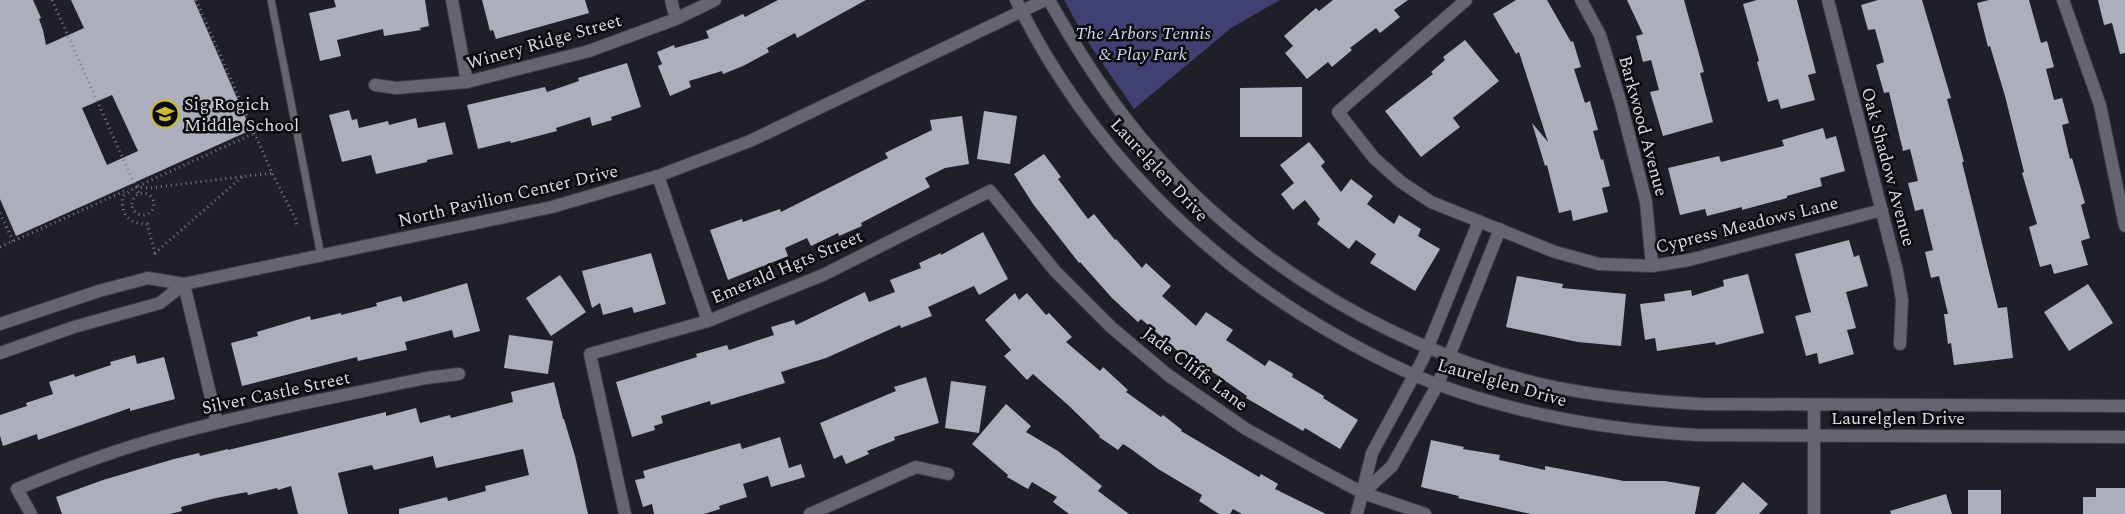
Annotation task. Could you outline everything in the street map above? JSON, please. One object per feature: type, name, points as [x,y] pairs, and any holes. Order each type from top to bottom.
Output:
[{"type":"street","points":[[452,0],[467,82]]},
{"type":"street","points":[[671,0],[676,19]]},
{"type":"street","name":"Winery Ridge Street","points":[[375,85],[396,88],[467,82],[589,51],[676,19],[715,0]]},
{"type":"street","name":"Laurelglen Drive","points":[[1016,0],[1050,62],[1098,132],[1158,201],[1225,261],[1304,316],[1364,350],[1415,375],[1518,409],[1565,420],[1656,433],[1814,436],[2125,437]]},
{"type":"street","name":"North Pavilion Center Drive","points":[[0,324],[99,290],[148,278],[184,284],[552,207],[658,176],[750,141],[1045,0]]},
{"type":"street","name":"Laurelglen Drive","points":[[1049,0],[1080,52],[1127,120],[1175,174],[1219,216],[1254,245],[1323,293],[1426,353],[1450,357],[1540,384],[1611,397],[1700,404],[2125,406]]},
{"type":"street","name":"Cypress Meadows Lane","points":[[1466,0],[1338,112],[1374,158],[1401,182],[1431,202],[1555,252],[1599,264],[1652,266],[1689,260],[1882,210]]},
{"type":"street","name":"Barkwood Avenue","points":[[1581,0],[1600,35],[1621,104],[1646,202],[1652,266]]},
{"type":"street","name":"Oak Shadow Avenue","points":[[1828,0],[1897,271],[1902,300],[1900,344]]},
{"type":"street","points":[[2063,0],[2100,105],[2125,226]]},
{"type":"street","points":[[658,176],[708,320]]},
{"type":"street","name":"Emerald Hgts Street","points":[[625,514],[590,354],[708,320],[822,275],[990,191]]},
{"type":"street","name":"Jade Cliffs Lane","points":[[990,191],[1055,272],[1111,327],[1168,375],[1246,429],[1363,493],[1425,514]]},
{"type":"street","points":[[1357,514],[1372,453],[1426,353],[1479,221]]},
{"type":"street","points":[[1363,493],[1392,466],[1438,384],[1500,229]]},
{"type":"street","name":"North Pavilion Center Drive","points":[[0,353],[74,327],[160,303],[184,284]]},
{"type":"street","points":[[184,284],[217,423]]},
{"type":"street","name":"Silver Castle Street","points":[[30,514],[17,489],[64,470],[169,435],[426,378],[459,374]]},
{"type":"street","points":[[1814,405],[1814,514]]},
{"type":"street","points":[[810,514],[916,467],[948,474]]},
{"type":"lane","points":[[270,0],[321,256]]},
{"type":"path","points":[[52,0],[139,194]]},
{"type":"path","points":[[196,0],[272,173],[296,220],[297,228]]},
{"type":"path","points":[[0,247],[255,133]]},
{"type":"path","points":[[242,177],[155,253],[147,224],[139,224],[130,220],[125,217],[122,209],[122,196],[136,186],[149,188],[272,173]]},
{"type":"path","points":[[139,194],[148,194],[152,200],[153,207],[145,214],[138,213],[132,205],[133,198],[139,194]]},
{"type":"path","points":[[0,213],[13,242]]},
{"type":"green space","name":"The Arbors Tennis & Play Park","points":[[1064,0],[1280,0],[1231,28],[1134,109],[1085,38]]},
{"type":"building","points":[[0,0],[33,0],[41,18],[39,19],[46,45],[84,28],[71,0],[194,0],[251,130],[16,236],[0,199]],"holes":[[[112,95],[138,151],[107,165],[82,108]]]},
{"type":"building","points":[[334,0],[425,0],[429,26],[420,28],[421,30],[384,36],[383,29],[337,40],[341,56],[320,61],[309,13],[336,7]]},
{"type":"building","points":[[482,0],[585,0],[589,13],[496,39],[493,30],[490,31]]},
{"type":"building","points":[[778,0],[866,0],[797,38],[795,33],[767,48],[769,52],[743,66],[723,74],[722,71],[689,81],[691,87],[670,96],[658,66],[662,64],[657,52],[674,45],[675,48],[709,38],[706,31],[743,14],[745,17]]},
{"type":"building","points":[[1333,0],[1408,0],[1394,10],[1400,17],[1380,33],[1376,28],[1350,48],[1352,50],[1332,67],[1328,62],[1307,79],[1285,53],[1293,46],[1284,36],[1316,8],[1319,11]]},
{"type":"building","points":[[1516,0],[1547,0],[1571,42],[1573,41],[1581,67],[1574,69],[1585,103],[1590,101],[1598,130],[1593,131],[1610,186],[1602,188],[1608,212],[1573,221],[1571,210],[1559,213],[1547,165],[1545,166],[1532,123],[1548,142],[1519,52],[1516,54],[1493,14]]},
{"type":"building","points":[[1627,0],[1684,0],[1704,72],[1700,73],[1713,122],[1663,136],[1650,92],[1659,90],[1651,60],[1643,62],[1636,36],[1643,34]]},
{"type":"building","points":[[1757,0],[1797,0],[1816,73],[1808,75],[1815,100],[1781,109],[1778,99],[1768,102],[1743,4]]},
{"type":"building","points":[[1878,0],[1922,0],[1951,98],[1947,99],[1964,162],[1962,162],[1998,308],[2007,307],[2013,358],[1954,365],[1951,343],[1948,344],[1944,314],[1948,314],[1939,276],[1931,278],[1925,252],[1933,250],[1923,209],[1915,211],[1908,183],[1918,181],[1910,149],[1903,151],[1889,92],[1884,93],[1876,65],[1884,62],[1875,29],[1868,30],[1861,5]]},
{"type":"building","points":[[1989,0],[2029,0],[2041,43],[2047,41],[2054,67],[2046,69],[2054,100],[2062,98],[2069,123],[2062,125],[2070,159],[2072,158],[2085,203],[2081,205],[2090,238],[2081,241],[2088,265],[2054,274],[2051,264],[2040,267],[2029,227],[2037,224],[2022,173],[2024,172],[2005,96],[1990,46],[1988,47],[1977,3]]},
{"type":"building","points":[[2098,0],[2125,0],[2125,53],[2120,54],[2112,23],[2104,25]]},
{"type":"building","points":[[1465,40],[1499,81],[1453,118],[1460,127],[1421,157],[1385,111],[1433,74],[1431,72],[1445,60],[1443,57]]},
{"type":"building","points":[[627,63],[641,107],[611,117],[612,120],[592,126],[590,117],[556,128],[557,131],[478,149],[467,105],[545,87],[547,92],[579,81],[578,78]]},
{"type":"building","points":[[1302,87],[1302,137],[1240,137],[1240,88]]},
{"type":"building","points":[[349,110],[352,120],[357,119],[359,128],[388,121],[389,125],[416,118],[418,128],[445,122],[453,154],[376,174],[371,155],[342,162],[329,115]]},
{"type":"building","points":[[984,111],[1017,116],[1010,164],[977,159]]},
{"type":"building","points":[[962,116],[969,164],[945,168],[925,178],[930,187],[861,223],[862,226],[839,236],[838,233],[811,246],[807,238],[785,248],[788,256],[728,280],[710,230],[742,219],[743,222],[780,209],[781,212],[888,158],[885,153],[932,130],[930,120]]},
{"type":"building","points":[[1823,128],[1826,139],[1836,136],[1845,171],[1820,178],[1822,186],[1742,210],[1742,207],[1707,216],[1705,209],[1680,215],[1668,168],[1719,156],[1721,162],[1784,146],[1782,140]]},
{"type":"building","points":[[1309,142],[1325,162],[1321,166],[1341,192],[1351,179],[1373,196],[1367,204],[1394,224],[1399,215],[1421,229],[1418,236],[1440,249],[1415,291],[1370,263],[1376,254],[1356,240],[1349,249],[1317,224],[1320,219],[1305,200],[1293,210],[1281,194],[1294,183],[1280,165]]},
{"type":"building","points":[[1044,154],[1061,177],[1058,179],[1088,219],[1094,214],[1115,240],[1142,268],[1146,263],[1171,286],[1162,296],[1196,326],[1206,312],[1233,330],[1226,340],[1265,366],[1269,360],[1293,374],[1292,377],[1324,396],[1323,398],[1358,420],[1340,449],[1305,428],[1303,431],[1246,398],[1247,396],[1207,368],[1206,370],[1179,352],[1141,319],[1138,322],[1112,298],[1079,263],[1033,204],[1014,174]]},
{"type":"building","points":[[983,232],[1008,279],[979,295],[974,286],[928,307],[932,316],[901,328],[900,325],[826,358],[781,372],[785,383],[711,405],[710,401],[661,416],[663,423],[654,426],[655,430],[632,437],[616,382],[697,357],[696,354],[727,345],[729,350],[774,335],[771,327],[794,320],[796,325],[865,292],[869,302],[895,292],[890,280],[921,268],[919,263],[941,253],[941,255]]},
{"type":"building","points":[[1849,240],[1854,257],[1859,255],[1868,286],[1846,292],[1856,328],[1847,330],[1854,354],[1819,364],[1817,353],[1806,356],[1795,316],[1811,312],[1795,254]]},
{"type":"building","points":[[651,253],[666,304],[634,313],[632,307],[603,315],[600,303],[592,308],[582,271]]},
{"type":"building","points":[[1748,274],[1764,333],[1716,345],[1715,342],[1657,351],[1655,338],[1645,340],[1640,304],[1665,301],[1664,294],[1691,290],[1692,296],[1724,286],[1723,280]]},
{"type":"building","points":[[560,275],[586,312],[551,336],[526,298]]},
{"type":"building","points":[[1517,276],[1563,284],[1562,288],[1626,294],[1621,346],[1578,342],[1506,327]]},
{"type":"building","points":[[467,283],[480,331],[454,338],[452,330],[405,342],[407,350],[358,361],[357,357],[242,386],[231,343],[258,336],[257,332],[310,316],[311,320],[341,313],[341,315],[377,306],[376,303],[401,296],[403,302]]},
{"type":"building","points":[[2088,284],[2113,323],[2069,351],[2044,312]]},
{"type":"building","points":[[1015,293],[1019,300],[1027,293],[1046,315],[1049,313],[1072,337],[1066,342],[1100,371],[1103,367],[1128,390],[1126,392],[1161,417],[1163,415],[1181,431],[1259,477],[1261,474],[1278,484],[1275,489],[1326,514],[1242,514],[1233,509],[1230,514],[1219,514],[1199,501],[1202,495],[1158,469],[1131,449],[1123,444],[1118,450],[1099,437],[1068,405],[1033,374],[1027,380],[1004,356],[1011,350],[985,320]]},
{"type":"building","points":[[509,335],[553,341],[548,374],[504,368]]},
{"type":"building","points":[[135,355],[137,364],[164,357],[175,399],[130,411],[130,408],[38,440],[37,434],[3,446],[0,436],[0,415],[27,406],[26,403],[53,394],[49,382],[74,374],[75,377],[111,365],[110,362]]},
{"type":"building","points":[[926,377],[939,423],[894,437],[895,440],[867,451],[869,454],[846,464],[842,455],[834,459],[820,423],[896,391],[894,387]]},
{"type":"building","points":[[951,381],[986,386],[979,433],[945,428]]},
{"type":"building","points":[[554,382],[575,456],[588,514],[399,514],[399,509],[447,497],[448,501],[486,491],[485,486],[529,475],[523,449],[436,468],[433,456],[374,470],[372,465],[338,473],[348,514],[298,514],[291,486],[248,495],[247,492],[216,498],[181,507],[182,511],[170,514],[62,514],[56,497],[103,480],[174,459],[199,453],[200,456],[228,450],[386,412],[386,416],[416,408],[420,423],[450,415],[451,418],[513,402],[511,392]]},
{"type":"building","points":[[1006,404],[1031,426],[1026,432],[1058,451],[1102,486],[1098,491],[1129,514],[1069,514],[1053,502],[1057,497],[1032,482],[1028,489],[1007,477],[1008,475],[972,444]]},
{"type":"building","points":[[780,437],[789,468],[801,464],[805,477],[771,487],[768,476],[743,484],[747,497],[719,506],[720,509],[704,514],[654,514],[652,504],[643,507],[635,480],[645,478],[643,471],[740,443],[742,449]]},
{"type":"building","points":[[1431,440],[1464,447],[1463,449],[1500,455],[1499,460],[1545,470],[1545,466],[1624,481],[1665,481],[1700,487],[1695,514],[1531,514],[1458,498],[1459,496],[1421,487]]},
{"type":"building","points":[[1743,482],[1768,504],[1759,514],[1715,514]]},
{"type":"building","points":[[2096,488],[2125,488],[2125,514],[2083,514],[2083,497],[2096,497]]},
{"type":"building","points":[[1968,490],[2001,490],[2001,514],[1968,514]]},
{"type":"building","points":[[1946,494],[1952,514],[1891,514],[1890,511]]},
{"type":"place","name":"Sig Rogich Middle School","points":[[165,114]]}]
